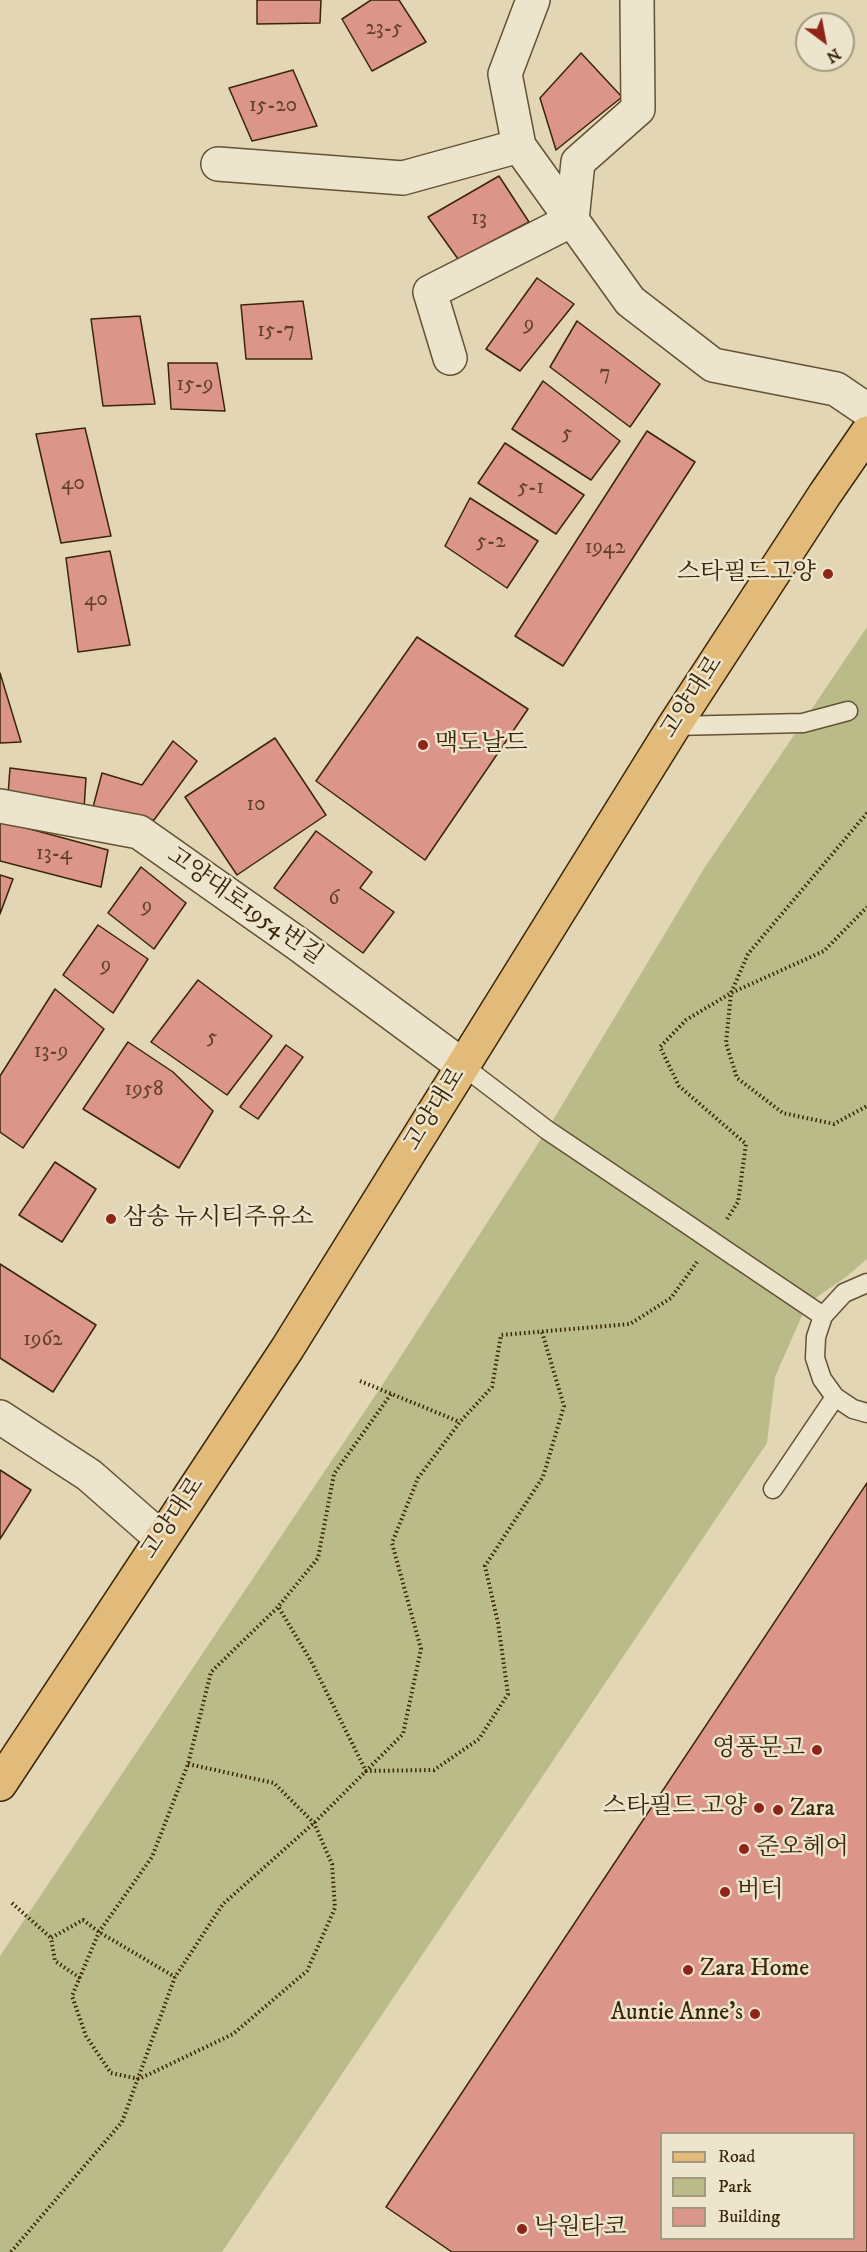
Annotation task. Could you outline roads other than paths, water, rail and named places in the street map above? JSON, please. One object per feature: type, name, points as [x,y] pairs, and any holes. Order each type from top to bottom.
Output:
[{"type":"main road","name":"고양대로","points":[[4,1770],[287,1349],[674,726],[867,433]]},
{"type":"street","points":[[533,0],[505,74],[519,146],[630,301],[713,365],[836,389],[867,410]]},
{"type":"street","points":[[572,220],[578,162],[638,109],[637,0]]},
{"type":"street","points":[[218,164],[403,178],[519,146]]},
{"type":"street","points":[[450,358],[430,292],[572,220]]},
{"type":"street","name":"고양대로1954번길","points":[[0,806],[139,832],[298,944],[463,1066]]},
{"type":"street","points":[[0,1417],[89,1475],[161,1538]]},
{"type":"lane","points":[[674,726],[803,723],[848,711]]},
{"type":"lane","points":[[463,1066],[547,1130],[823,1316]]},
{"type":"lane","points":[[867,1283],[844,1293],[823,1316],[816,1337],[815,1358],[822,1379],[835,1396],[853,1409],[867,1413]]},
{"type":"lane","points":[[773,1489],[835,1396]]},
{"type":"place","name":"스타필드고양","points":[[828,574]]},
{"type":"place","name":"맥도날드","points":[[423,745]]},
{"type":"place","name":"삼송 뉴시티주유소","points":[[111,1219]]},
{"type":"place","name":"영풍문고","points":[[817,1750]]},
{"type":"place","name":"스타필드 고양","points":[[759,1808]]},
{"type":"place","name":"Zara","points":[[778,1810]]},
{"type":"place","name":"준오헤어","points":[[744,1849]]},
{"type":"place","name":"버터","points":[[725,1892]]},
{"type":"place","name":"Zara Home","points":[[688,1970]]},
{"type":"place","name":"Auntie Anne's","points":[[755,2014]]},
{"type":"place","name":"낙원타코","points":[[522,2229]]}]
